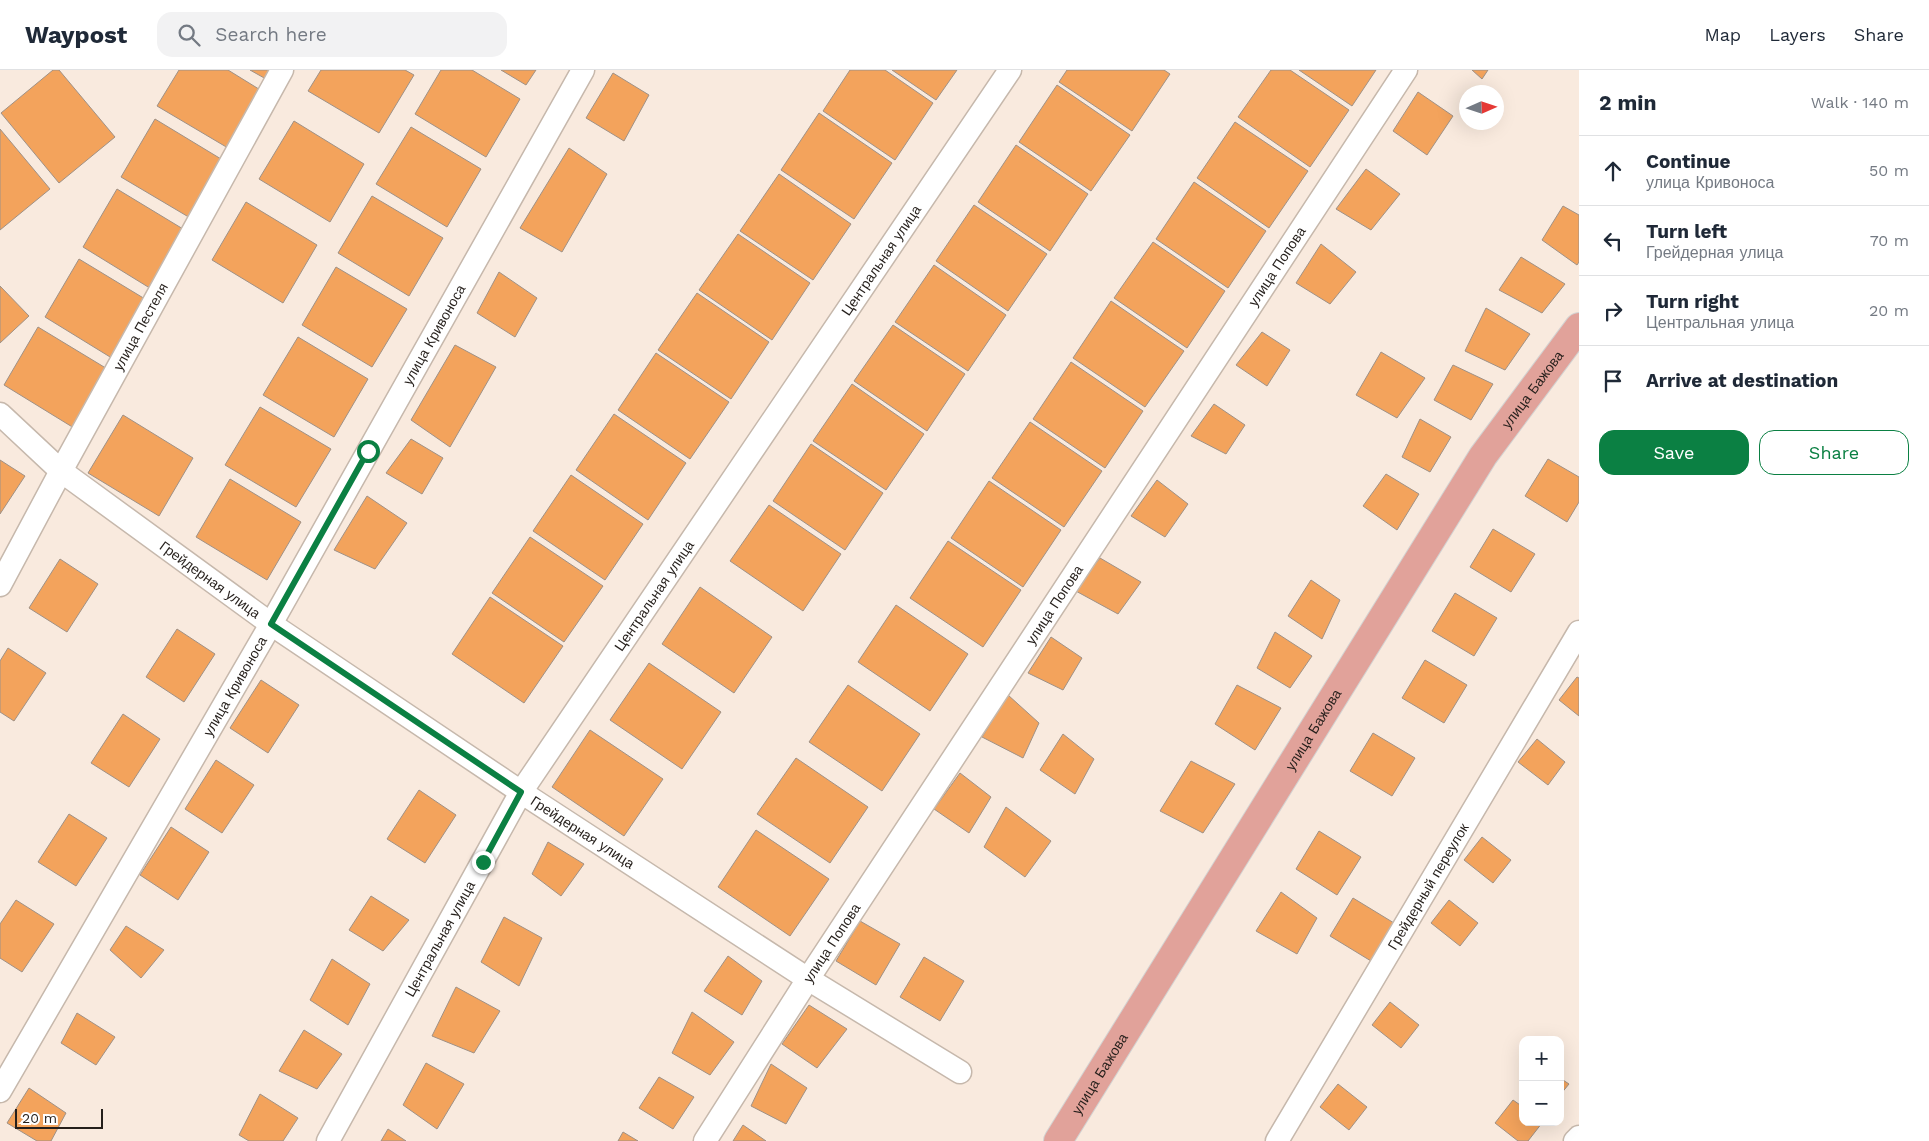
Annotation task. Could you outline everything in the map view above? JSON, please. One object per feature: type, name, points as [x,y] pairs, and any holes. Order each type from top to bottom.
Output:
[{"type":"main road","name":"улица Бажова","points":[[1058,1141],[1482,456],[1579,327]]},
{"type":"street","name":"улица Пестеля","points":[[0,585],[282,70]]},
{"type":"street","name":"улица Кривоноса","points":[[0,1091],[271,624],[583,70]]},
{"type":"street","name":"Центральная улица","points":[[328,1141],[521,792],[1010,70]]},
{"type":"street","name":"улица Попова","points":[[705,1141],[808,979],[1406,70]]},
{"type":"street","name":"Грейдерная улица","points":[[0,414],[61,471],[271,624],[521,792],[808,979],[960,1072]]},
{"type":"street","name":"Грейдерный переулок","points":[[1277,1141],[1579,632]]},
{"type":"street","points":[[1576,1141],[1579,1137]]},
{"type":"building","points":[[53,70],[59,70],[115,137],[59,183],[1,113]]},
{"type":"building","points":[[179,70],[228,70],[262,91],[228,148],[157,106]]},
{"type":"building","points":[[250,70],[272,70],[266,79]]},
{"type":"building","points":[[321,70],[405,70],[414,75],[379,133],[308,91]]},
{"type":"building","points":[[441,70],[472,70],[520,99],[486,157],[415,114]]},
{"type":"building","points":[[501,70],[536,70],[526,85]]},
{"type":"building","points":[[850,70],[885,70],[933,103],[895,160],[823,111]]},
{"type":"building","points":[[892,70],[957,70],[936,100]]},
{"type":"building","points":[[1067,70],[1164,70],[1170,74],[1132,131],[1059,82]]},
{"type":"building","points":[[1271,70],[1290,70],[1349,110],[1310,167],[1238,117]]},
{"type":"building","points":[[1299,70],[1376,70],[1352,106]]},
{"type":"building","points":[[1472,70],[1488,70],[1482,79]]},
{"type":"building","points":[[613,73],[649,95],[624,141],[586,118]]},
{"type":"building","points":[[1057,85],[1130,135],[1091,191],[1019,142]]},
{"type":"building","points":[[1418,92],[1453,116],[1427,155],[1393,131]]},
{"type":"building","points":[[819,113],[892,163],[854,219],[781,170]]},
{"type":"building","points":[[155,119],[226,162],[192,219],[121,177]]},
{"type":"building","points":[[294,121],[364,164],[330,222],[259,179]]},
{"type":"building","points":[[1235,122],[1308,171],[1269,228],[1197,178]]},
{"type":"building","points":[[411,127],[481,169],[447,227],[376,184]]},
{"type":"building","points":[[0,129],[50,189],[0,230]]},
{"type":"building","points":[[1016,145],[1088,194],[1050,251],[978,202]]},
{"type":"building","points":[[569,148],[607,174],[562,252],[520,228]]},
{"type":"building","points":[[1366,169],[1400,194],[1371,230],[1336,209]]},
{"type":"building","points":[[779,174],[851,224],[813,280],[740,231]]},
{"type":"building","points":[[1194,182],[1266,231],[1228,288],[1156,239]]},
{"type":"building","points":[[117,189],[188,232],[153,290],[83,247]]},
{"type":"building","points":[[372,196],[443,238],[409,296],[338,253]]},
{"type":"building","points":[[246,202],[317,245],[283,303],[212,260]]},
{"type":"building","points":[[974,205],[1047,254],[1008,311],[936,261]]},
{"type":"building","points":[[1563,206],[1579,215],[1579,262],[1577,265],[1542,240]]},
{"type":"building","points":[[738,234],[810,283],[772,340],[699,290]]},
{"type":"building","points":[[1153,242],[1225,291],[1187,348],[1114,298]]},
{"type":"building","points":[[1321,244],[1356,272],[1330,304],[1296,283]]},
{"type":"building","points":[[1521,257],[1565,284],[1542,313],[1499,290]]},
{"type":"building","points":[[79,259],[150,302],[115,360],[45,317]]},
{"type":"building","points":[[934,265],[1006,315],[968,371],[895,322]]},
{"type":"building","points":[[336,267],[407,309],[372,367],[302,325]]},
{"type":"building","points":[[499,272],[537,298],[515,337],[477,313]]},
{"type":"building","points":[[0,286],[29,316],[0,343]]},
{"type":"building","points":[[697,293],[769,342],[731,399],[658,350]]},
{"type":"building","points":[[1111,301],[1184,351],[1145,407],[1073,358]]},
{"type":"building","points":[[1486,308],[1530,334],[1505,370],[1465,351]]},
{"type":"building","points":[[893,325],[965,374],[927,431],[854,381]]},
{"type":"building","points":[[38,327],[109,370],[74,428],[4,385]]},
{"type":"building","points":[[1262,332],[1290,350],[1267,386],[1236,365]]},
{"type":"building","points":[[298,337],[368,379],[334,437],[263,395]]},
{"type":"building","points":[[455,345],[496,367],[450,447],[411,420]]},
{"type":"building","points":[[1381,352],[1425,378],[1397,418],[1356,395]]},
{"type":"building","points":[[656,353],[729,402],[690,459],[618,410]]},
{"type":"building","points":[[1071,362],[1143,411],[1105,468],[1033,419]]},
{"type":"building","points":[[1453,365],[1493,384],[1471,420],[1434,400]]},
{"type":"building","points":[[852,384],[924,434],[886,490],[813,441]]},
{"type":"building","points":[[1214,404],[1245,425],[1226,454],[1191,436]]},
{"type":"building","points":[[260,407],[331,449],[296,507],[225,465]]},
{"type":"building","points":[[614,414],[686,463],[648,520],[576,470]]},
{"type":"building","points":[[123,415],[193,458],[159,516],[88,473]]},
{"type":"building","points":[[1420,419],[1451,437],[1430,472],[1402,457]]},
{"type":"building","points":[[1030,422],[1102,471],[1064,527],[992,478]]},
{"type":"building","points":[[411,439],[443,458],[422,494],[386,473]]},
{"type":"building","points":[[811,444],[883,493],[845,550],[773,501]]},
{"type":"building","points":[[1548,459],[1579,477],[1579,502],[1567,522],[1525,496]]},
{"type":"building","points":[[0,460],[25,476],[0,514]]},
{"type":"building","points":[[1386,474],[1419,494],[1397,530],[1363,506]]},
{"type":"building","points":[[571,475],[643,524],[605,580],[533,531]]},
{"type":"building","points":[[230,479],[301,522],[267,580],[196,537]]},
{"type":"building","points":[[1157,480],[1188,504],[1165,537],[1131,516]]},
{"type":"building","points":[[989,481],[1061,530],[1023,587],[951,538]]},
{"type":"building","points":[[367,496],[407,523],[375,569],[334,550]]},
{"type":"building","points":[[769,505],[841,554],[803,611],[730,561]]},
{"type":"building","points":[[1493,529],[1535,554],[1511,592],[1470,567]]},
{"type":"building","points":[[530,537],[603,586],[564,642],[492,593]]},
{"type":"building","points":[[948,541],[1021,590],[983,647],[910,598]]},
{"type":"building","points":[[1100,558],[1141,582],[1118,614],[1074,590]]},
{"type":"building","points":[[60,559],[98,584],[67,632],[29,608]]},
{"type":"building","points":[[1311,580],[1340,600],[1322,639],[1288,616]]},
{"type":"building","points":[[700,587],[772,637],[734,693],[662,644]]},
{"type":"building","points":[[1455,593],[1497,618],[1474,656],[1432,631]]},
{"type":"building","points":[[490,597],[563,646],[524,703],[452,654]]},
{"type":"building","points":[[896,605],[968,654],[930,711],[858,662]]},
{"type":"building","points":[[177,629],[215,654],[184,702],[146,677]]},
{"type":"building","points":[[1275,632],[1312,656],[1290,688],[1257,668]]},
{"type":"building","points":[[1051,637],[1082,658],[1063,690],[1028,673]]},
{"type":"building","points":[[8,648],[46,673],[14,721],[0,712],[0,661]]},
{"type":"building","points":[[1425,660],[1467,685],[1444,723],[1402,698]]},
{"type":"building","points":[[649,663],[721,712],[682,769],[610,720]]},
{"type":"building","points":[[1577,677],[1579,678],[1579,716],[1559,700]]},
{"type":"building","points":[[261,680],[299,705],[268,753],[230,728]]},
{"type":"building","points":[[848,685],[920,734],[882,791],[809,742]]},
{"type":"building","points":[[1237,685],[1281,708],[1255,750],[1215,724]]},
{"type":"building","points":[[1008,695],[1039,723],[1023,758],[982,737]]},
{"type":"building","points":[[123,714],[160,739],[129,787],[91,763]]},
{"type":"building","points":[[590,730],[663,779],[624,836],[552,787]]},
{"type":"building","points":[[1373,733],[1415,758],[1392,796],[1350,771]]},
{"type":"building","points":[[1063,734],[1094,759],[1075,794],[1040,770]]},
{"type":"building","points":[[1537,739],[1565,762],[1548,785],[1518,762]]},
{"type":"building","points":[[796,758],[868,807],[830,863],[757,814]]},
{"type":"building","points":[[216,760],[254,785],[222,833],[185,809]]},
{"type":"building","points":[[1191,761],[1235,784],[1203,833],[1160,811]]},
{"type":"building","points":[[960,773],[991,797],[969,833],[934,809]]},
{"type":"building","points":[[419,790],[456,815],[425,863],[387,839]]},
{"type":"building","points":[[1006,807],[1051,841],[1025,877],[984,847]]},
{"type":"building","points":[[69,814],[107,838],[76,886],[38,862]]},
{"type":"building","points":[[171,827],[209,852],[178,900],[140,875]]},
{"type":"building","points":[[756,830],[829,879],[790,936],[718,887]]},
{"type":"building","points":[[1319,831],[1361,857],[1337,895],[1296,869]]},
{"type":"building","points":[[1482,837],[1511,860],[1493,883],[1464,860]]},
{"type":"building","points":[[548,842],[584,864],[561,896],[532,874]]},
{"type":"building","points":[[1281,892],[1317,918],[1297,954],[1256,931]]},
{"type":"building","points":[[371,896],[409,920],[383,951],[349,930]]},
{"type":"building","points":[[1353,898],[1394,923],[1371,961],[1330,936]]},
{"type":"building","points":[[16,900],[54,924],[22,972],[0,958],[0,924]]},
{"type":"building","points":[[1449,900],[1478,923],[1460,946],[1431,923]]},
{"type":"building","points":[[504,917],[542,938],[519,986],[481,962]]},
{"type":"building","points":[[860,921],[900,944],[876,985],[836,961]]},
{"type":"building","points":[[126,926],[164,950],[141,978],[110,950]]},
{"type":"building","points":[[728,956],[762,981],[742,1015],[704,991]]},
{"type":"building","points":[[924,957],[964,981],[940,1021],[900,997]]},
{"type":"building","points":[[332,959],[370,984],[348,1025],[310,1000]]},
{"type":"building","points":[[456,987],[500,1011],[474,1053],[432,1036]]},
{"type":"building","points":[[1390,1002],[1419,1025],[1401,1048],[1372,1025]]},
{"type":"building","points":[[809,1005],[847,1029],[817,1068],[782,1044]]},
{"type":"building","points":[[692,1012],[734,1042],[710,1075],[672,1053]]},
{"type":"building","points":[[77,1013],[115,1037],[96,1065],[61,1043]]},
{"type":"building","points":[[304,1030],[342,1054],[317,1089],[279,1071]]},
{"type":"building","points":[[426,1063],[464,1084],[437,1129],[403,1105]]},
{"type":"building","points":[[771,1064],[807,1088],[786,1124],[751,1106]]},
{"type":"building","points":[[659,1077],[694,1097],[673,1129],[639,1108]]},
{"type":"building","points":[[1564,1081],[1569,1084],[1564,1090]]},
{"type":"building","points":[[1338,1084],[1367,1107],[1349,1130],[1320,1107]]},
{"type":"building","points":[[29,1088],[66,1113],[51,1141],[37,1141],[7,1123]]},
{"type":"building","points":[[260,1094],[298,1118],[283,1141],[249,1141],[239,1135]]},
{"type":"building","points":[[1513,1100],[1519,1104],[1519,1126],[1540,1126],[1528,1141],[1518,1141],[1495,1123]]},
{"type":"building","points":[[743,1125],[766,1141],[733,1141]]},
{"type":"building","points":[[388,1129],[406,1141],[381,1141]]},
{"type":"building","points":[[623,1132],[638,1141],[618,1141]]},
{"type":"route","points":[[368,451],[271,624],[521,792],[483,862]]}]
